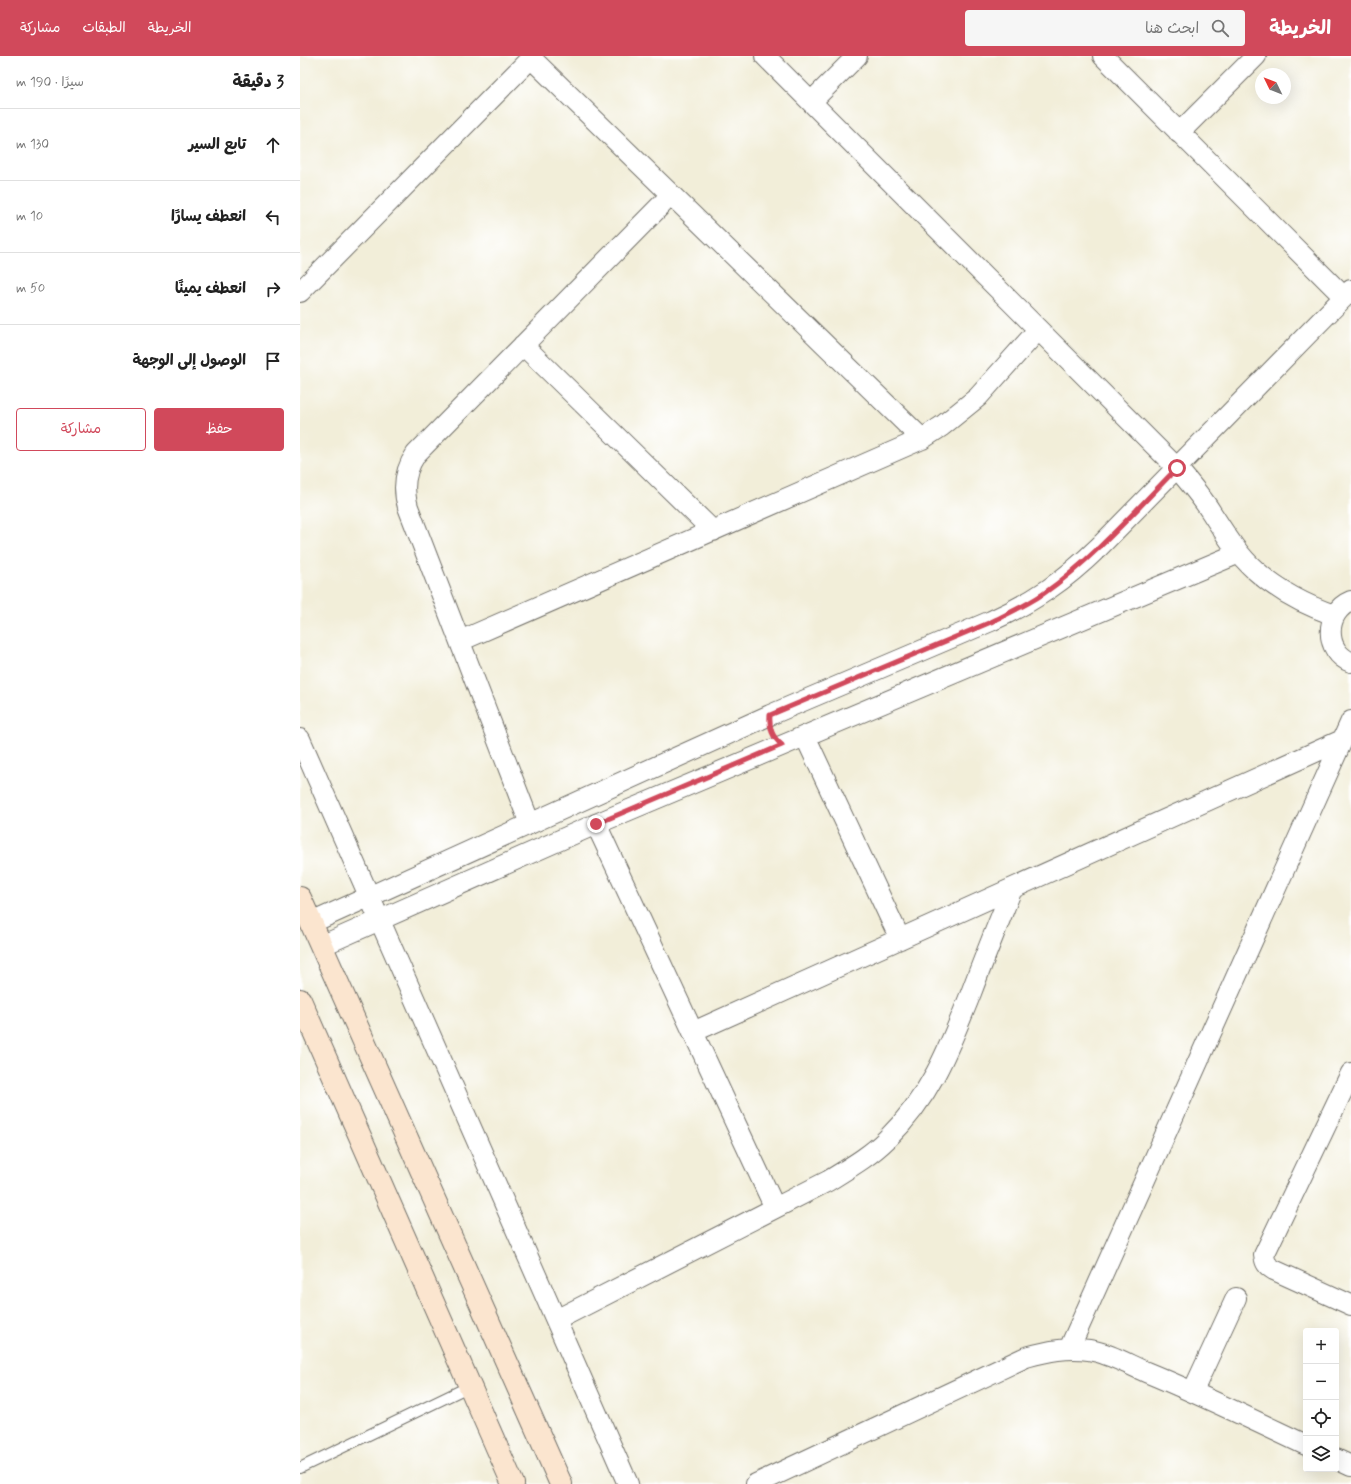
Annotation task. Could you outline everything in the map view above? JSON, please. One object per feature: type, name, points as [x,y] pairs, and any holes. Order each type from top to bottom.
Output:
[{"type":"street","points":[[765,56],[1177,468],[1193,487],[1239,553],[1255,570],[1285,593],[1313,608],[1334,615]]},
{"type":"street","points":[[811,102],[857,56]]},
{"type":"street","points":[[311,923],[770,715],[991,622],[1041,595],[1081,565],[1347,294],[1179,132],[1103,56]]},
{"type":"street","points":[[1179,132],[1256,56]]},
{"type":"street","points":[[300,292],[532,57],[671,195],[922,439]]},
{"type":"street","points":[[530,824],[408,506],[404,488],[405,479],[411,461],[416,454],[671,195]]},
{"type":"street","points":[[460,641],[922,439],[954,417],[978,397],[1038,330]]},
{"type":"street","points":[[523,345],[713,531]]},
{"type":"street","points":[[322,946],[596,824],[1239,553]]},
{"type":"street","points":[[1351,601],[1340,607],[1334,615],[1330,636],[1333,645],[1339,654],[1351,662]]},
{"type":"street","points":[[811,698],[821,704],[824,709],[826,716],[823,728]]},
{"type":"street","points":[[770,715],[770,729],[782,745]]},
{"type":"street","points":[[1069,1349],[1351,721]]},
{"type":"street","points":[[805,736],[900,939]]},
{"type":"street","points":[[300,739],[628,1484]]},
{"type":"street","points":[[693,1032],[1342,740]]},
{"type":"street","points":[[596,824],[775,1208]]},
{"type":"street","points":[[556,1320],[828,1181],[859,1162],[887,1139],[911,1113],[932,1083],[948,1051],[1012,889]]},
{"type":"street","points":[[300,898],[561,1484]]},
{"type":"street","points":[[300,1000],[513,1484]]},
{"type":"street","points":[[1351,1073],[1264,1255],[1268,1267],[1351,1305]]},
{"type":"street","points":[[1193,1391],[1236,1298]]},
{"type":"street","points":[[756,1484],[1026,1357],[1047,1351],[1069,1349],[1091,1350],[1112,1357],[1193,1391],[1303,1444]]},
{"type":"street","points":[[1339,1460],[1351,1466]]},
{"type":"lane","points":[[300,1468],[470,1386]]},
{"type":"route","points":[[596,824],[782,745],[777,741],[770,729],[770,715],[991,622],[1041,595],[1081,565],[1177,468]]}]
